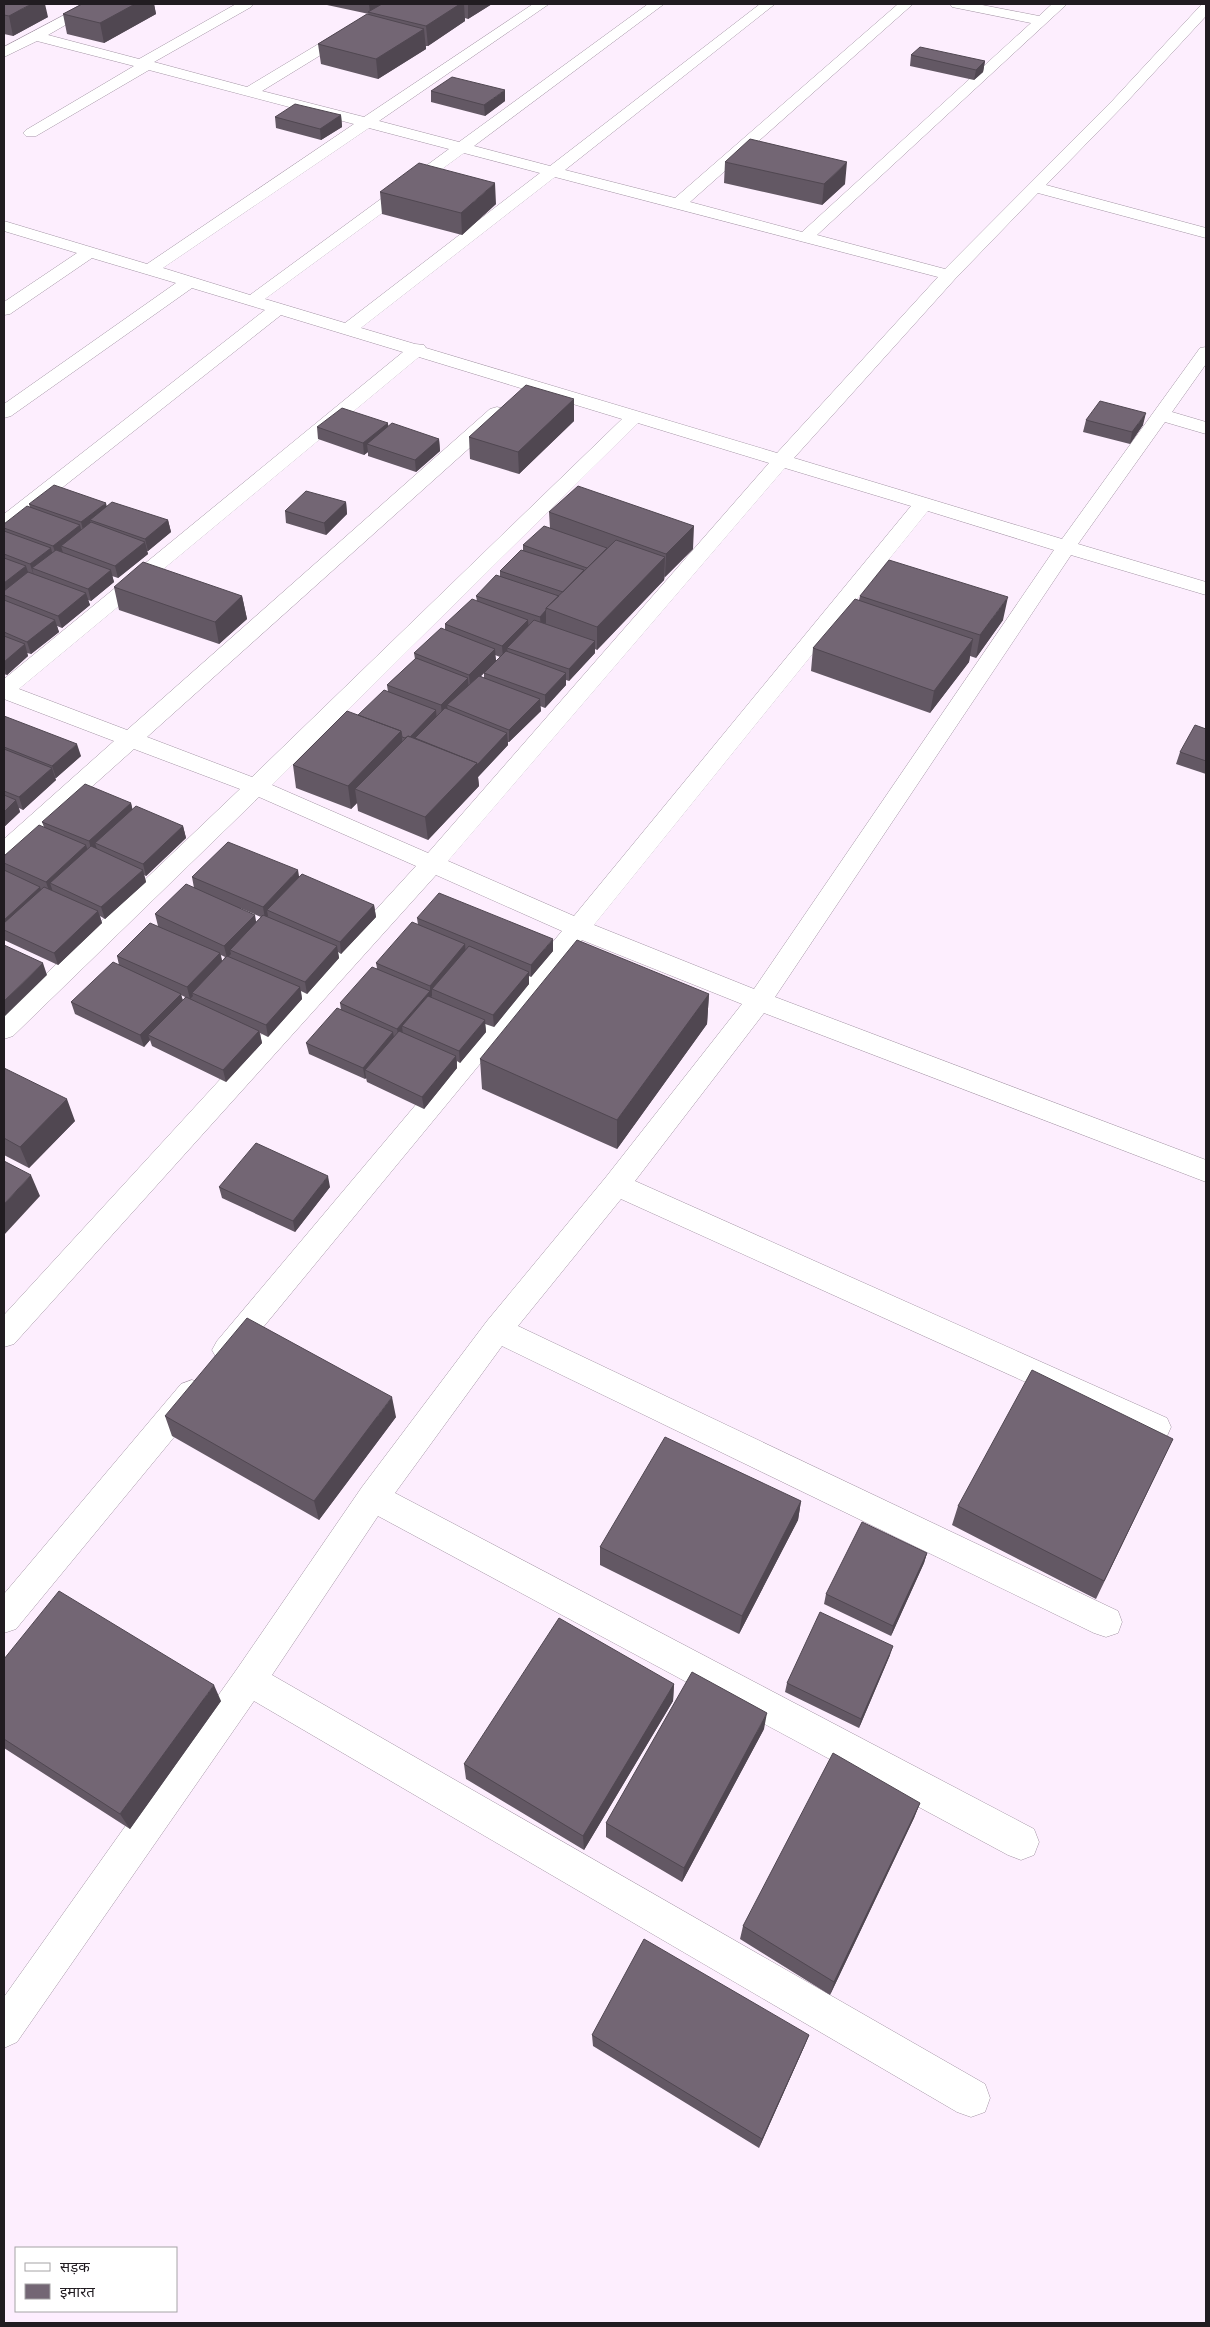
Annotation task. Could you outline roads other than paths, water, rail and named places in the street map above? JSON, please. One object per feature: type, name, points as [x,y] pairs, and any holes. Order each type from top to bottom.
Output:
[{"type":"street","points":[[4,53],[10,44],[36,36],[95,4]]},
{"type":"street","points":[[31,133],[246,4]]},
{"type":"street","points":[[252,91],[394,4]]},
{"type":"street","points":[[149,270],[542,4]]},
{"type":"street","points":[[252,301],[658,4]]},
{"type":"street","points":[[349,329],[554,172],[768,4]]},
{"type":"street","points":[[678,204],[906,4]]},
{"type":"street","points":[[957,4],[1042,21]]},
{"type":"street","points":[[805,238],[1060,4]]},
{"type":"street","points":[[4,1335],[432,865],[781,461],[949,275],[1202,17]]},
{"type":"street","points":[[36,36],[949,275]]},
{"type":"street","points":[[1034,187],[1204,229]]},
{"type":"street","points":[[4,227],[349,329],[1206,589]]},
{"type":"street","points":[[4,310],[90,252]]},
{"type":"street","points":[[4,412],[189,282]]},
{"type":"street","points":[[4,524],[278,309]]},
{"type":"street","points":[[4,690],[418,350]]},
{"type":"street","points":[[4,2029],[249,1680],[373,1497],[497,1330],[616,1185],[759,1001],[1066,547],[1206,352]]},
{"type":"street","points":[[4,852],[529,384]]},
{"type":"street","points":[[1161,415],[1206,428]]},
{"type":"street","points":[[4,1029],[256,787],[635,416]]},
{"type":"street","points":[[4,1618],[578,928],[923,504]]},
{"type":"street","points":[[4,690],[256,787],[578,928],[759,1001],[1206,1171]]},
{"type":"street","points":[[616,1185],[1156,1427]]},
{"type":"street","points":[[497,1330],[1106,1622]]},
{"type":"street","points":[[373,1497],[1021,1842]]},
{"type":"street","points":[[249,1680],[971,2098]]}]
